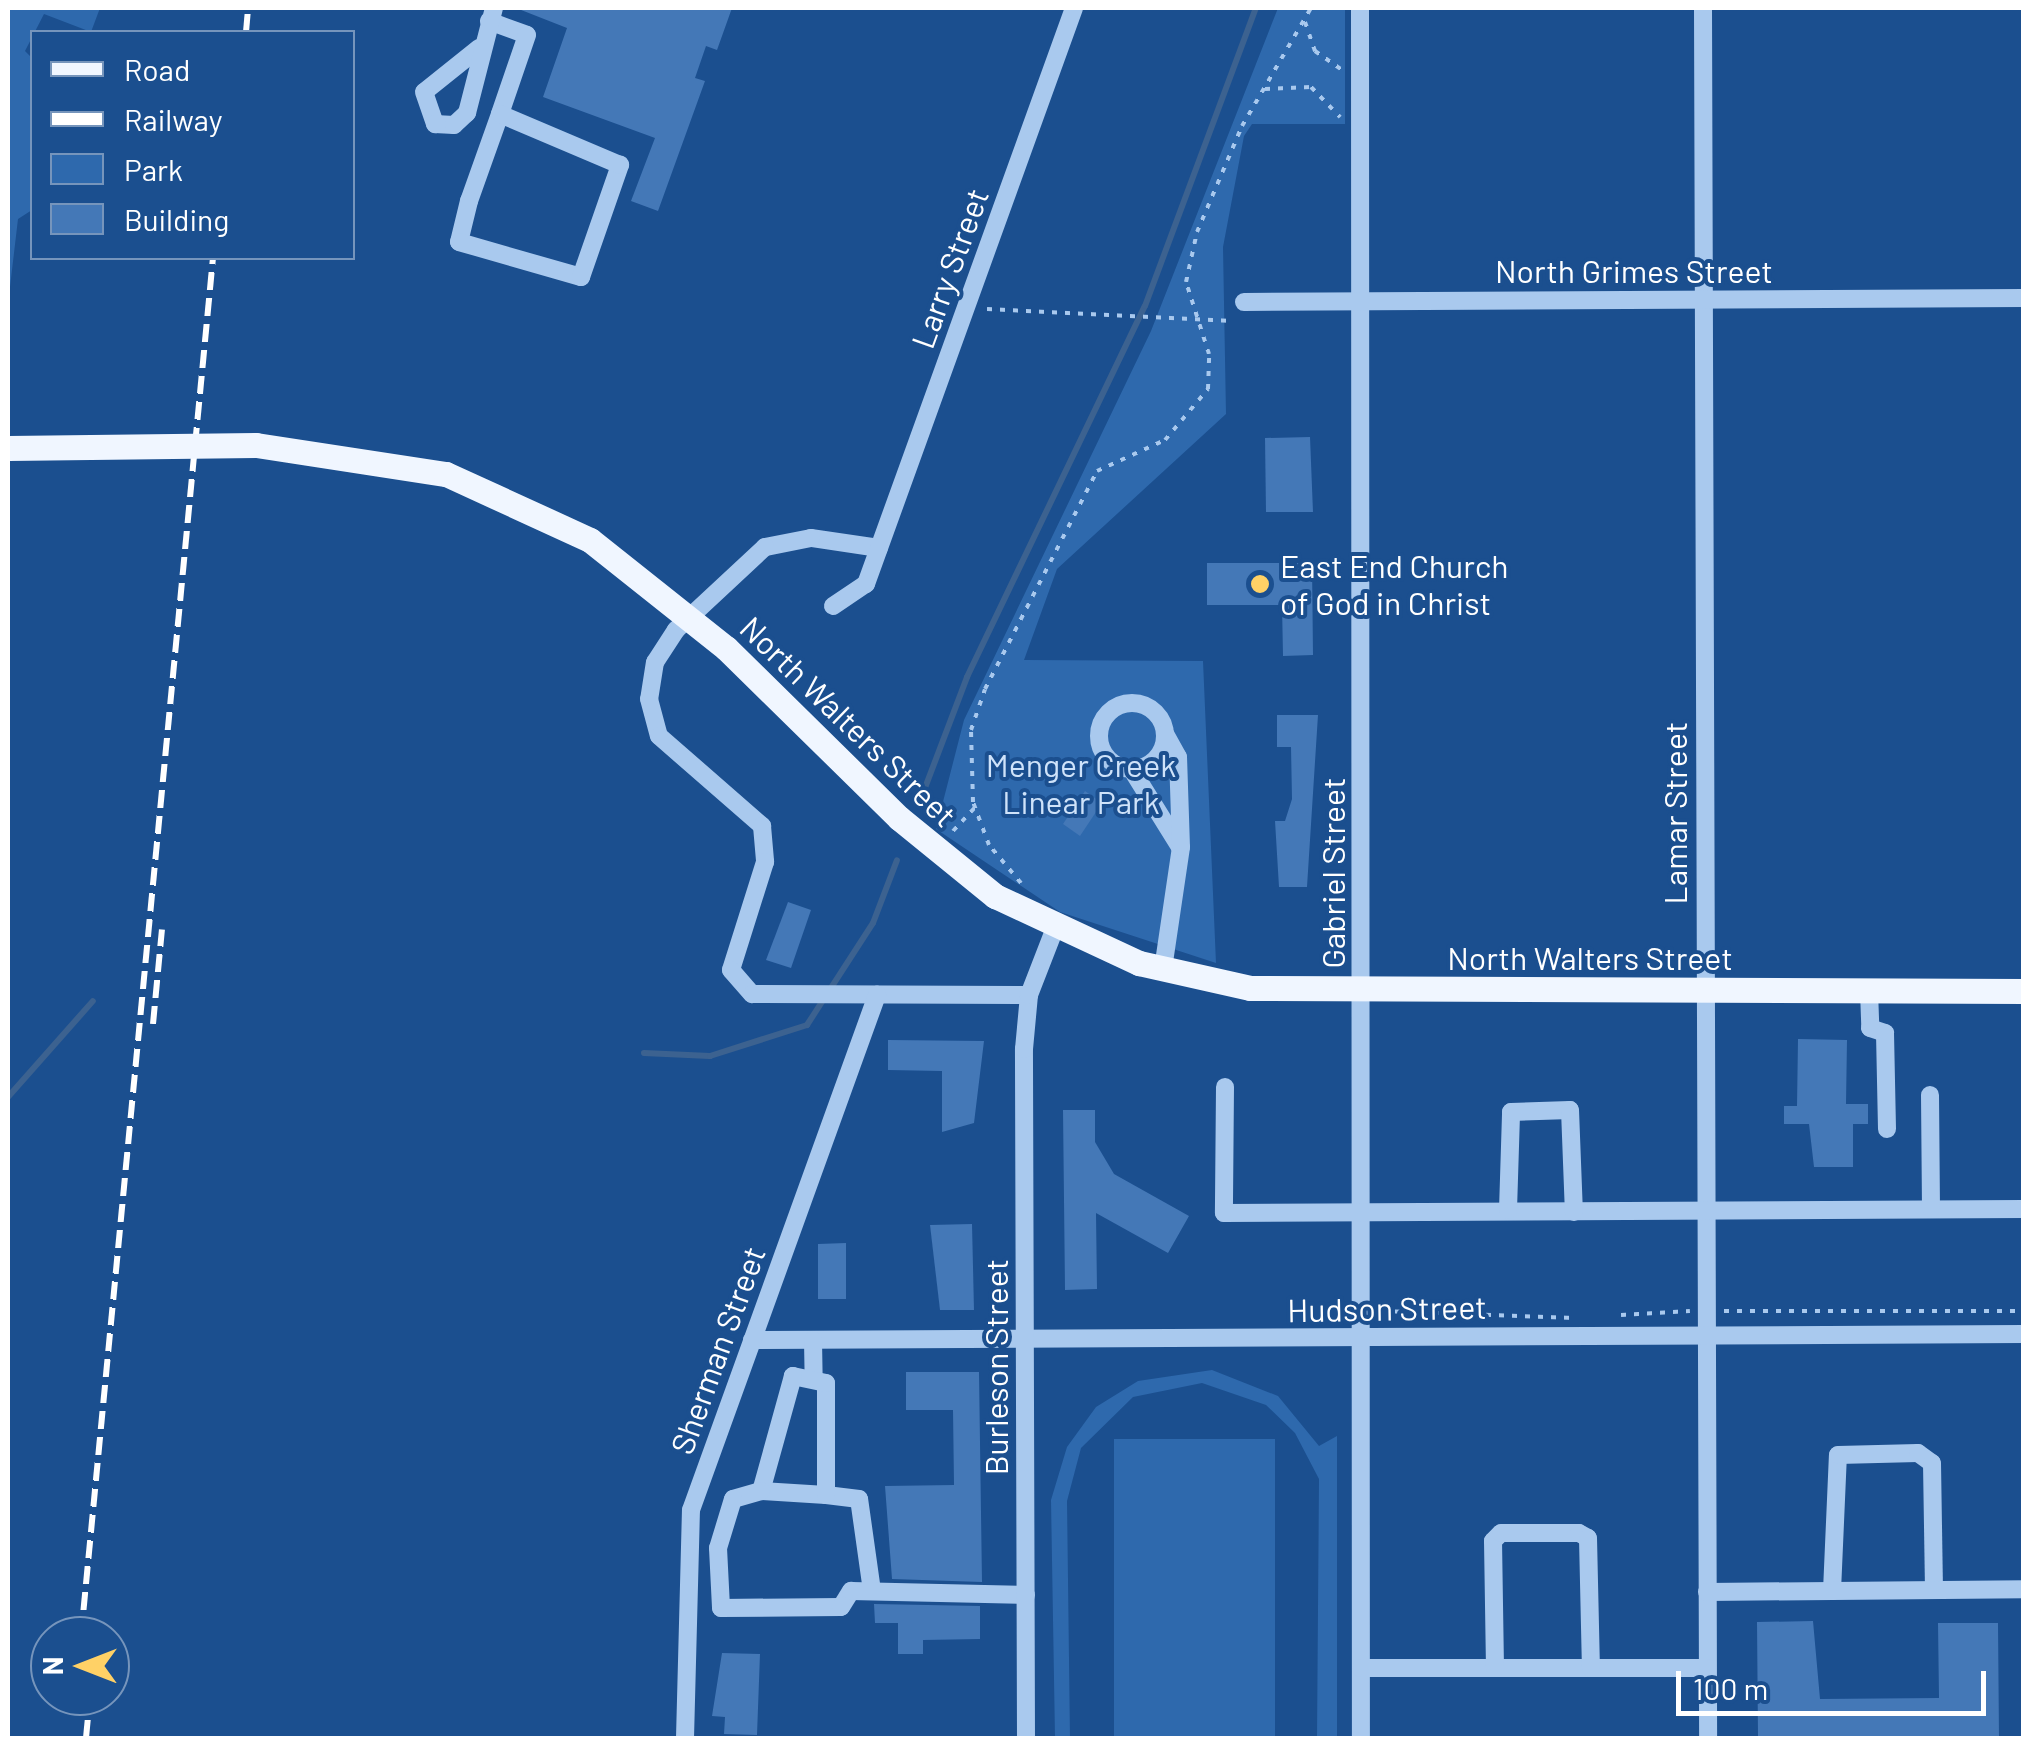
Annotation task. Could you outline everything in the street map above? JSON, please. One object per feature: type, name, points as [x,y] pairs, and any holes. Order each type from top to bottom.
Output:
[{"type":"main road","name":"North Walters Street","points":[[8,448],[256,445],[446,474],[590,540],[726,648],[914,832],[994,896],[1054,928],[1163,969],[1250,988],[2024,990]]},
{"type":"street","name":"Larry Street","points":[[832,606],[866,584],[1074,8]]},
{"type":"street","name":"Gabriel Street","points":[[1360,8],[1361,1738]]},
{"type":"street","name":"Lamar Street","points":[[1702,8],[1708,1738]]},
{"type":"street","points":[[479,48],[492,14],[527,35],[500,114],[459,242],[582,277],[620,166],[500,114]]},
{"type":"street","name":"North Grimes Street","points":[[1244,302],[2024,298]]},
{"type":"street","points":[[880,548],[811,538],[765,547],[676,630],[650,684],[650,711],[670,753],[762,826],[765,862],[731,955],[735,981],[752,994],[1029,995]]},
{"type":"street","points":[[1163,969],[1180,847],[1178,758],[1165,734],[1138,703],[1107,714],[1100,745],[1112,763],[1132,770],[1180,847]]},
{"type":"street","points":[[1132,770],[1160,755],[1165,734]]},
{"type":"street","name":"Burleson Street","points":[[1026,1738],[1024,1341],[1029,995],[1054,928]]},
{"type":"street","points":[[1868,990],[1870,1028],[1885,1033],[1887,1129]]},
{"type":"street","name":"Sherman Street","points":[[685,1738],[688,1527],[878,995]]},
{"type":"street","points":[[1225,1087],[1224,1213],[1362,1209],[1574,1212],[1706,1208],[2024,1209]]},
{"type":"street","points":[[1930,1095],[1931,1208]]},
{"type":"street","points":[[1508,1210],[1510,1112],[1570,1110],[1574,1212]]},
{"type":"street","name":"Hudson Street","points":[[752,1340],[2024,1334]]},
{"type":"street","points":[[813,1340],[814,1378]]},
{"type":"street","points":[[761,1491],[790,1378],[814,1378],[827,1389],[826,1495]]},
{"type":"street","points":[[1832,1591],[1838,1455],[1918,1453],[1932,1463],[1934,1590]]},
{"type":"street","points":[[872,1590],[859,1500],[761,1491],[732,1499],[718,1548],[721,1608],[841,1607],[852,1590],[1026,1595]]},
{"type":"street","points":[[1496,1668],[1494,1541],[1540,1533],[1588,1538],[1591,1668]]},
{"type":"street","points":[[1707,1592],[2024,1589]]},
{"type":"street","points":[[1361,1668],[1707,1668]]},
{"type":"path","points":[[1031,895],[989,845],[976,806],[970,745],[985,689],[1097,471],[1164,440],[1200,403],[1210,354],[1196,322],[1186,282],[1197,232],[1264,89],[1311,8]]},
{"type":"path","points":[[1305,22],[1315,51],[1341,69]]},
{"type":"path","points":[[1264,89],[1312,87],[1342,121]]},
{"type":"path","points":[[982,309],[1070,310],[1110,322],[1233,321]]},
{"type":"path","points":[[943,832],[963,826],[976,806]]},
{"type":"path","points":[[1362,1310],[1567,1311],[1580,1321]]},
{"type":"path","points":[[1612,1322],[1625,1311],[2024,1310]]},
{"type":"green space","points":[[8,8],[100,8],[92,30],[44,14],[36,30],[30,30],[25,51],[30,56],[30,211],[18,219],[8,304]]},
{"type":"green space","name":"Menger Creek Linear Park","points":[[1278,8],[1345,8],[1345,124],[1252,124],[1244,136],[1223,247],[1226,414],[1057,569],[1024,660],[1203,661],[1216,963],[1060,912],[936,829],[964,720],[1151,331]]},
{"type":"green space","points":[[1212,1370],[1278,1396],[1319,1446],[1337,1436],[1337,1738],[1317,1738],[1319,1479],[1295,1433],[1266,1405],[1202,1383],[1133,1397],[1081,1448],[1067,1501],[1070,1738],[1055,1738],[1051,1500],[1067,1447],[1096,1407],[1138,1381]]},
{"type":"green space","points":[[1114,1439],[1275,1439],[1275,1738],[1114,1738]]},
{"type":"building","points":[[516,8],[732,8],[717,50],[706,46],[695,78],[705,81],[658,211],[631,201],[655,138],[543,97],[567,28]]},
{"type":"building","points":[[1310,437],[1313,512],[1266,512],[1265,438]]},
{"type":"building","name":"East End Church of God in Christ","points":[[1207,563],[1312,563],[1313,655],[1283,656],[1282,605],[1207,605]]},
{"type":"building","points":[[1277,715],[1318,715],[1307,887],[1279,887],[1275,821],[1285,821],[1292,799],[1291,747],[1277,747]]},
{"type":"building","points":[[1085,791],[1102,803],[1080,836],[1063,824]]},
{"type":"building","points":[[788,902],[811,910],[791,968],[766,960]]},
{"type":"building","points":[[1798,1039],[1847,1040],[1846,1104],[1868,1104],[1868,1124],[1853,1124],[1853,1167],[1814,1167],[1809,1124],[1784,1124],[1784,1106],[1797,1106]]},
{"type":"building","points":[[888,1040],[984,1041],[974,1123],[942,1132],[942,1071],[888,1070]]},
{"type":"building","points":[[1063,1110],[1095,1110],[1095,1142],[1114,1174],[1189,1216],[1168,1253],[1096,1213],[1097,1289],[1065,1290]]},
{"type":"building","points":[[972,1224],[974,1310],[940,1310],[930,1225]]},
{"type":"building","points":[[846,1243],[846,1299],[818,1299],[818,1244]]},
{"type":"building","points":[[906,1372],[979,1372],[982,1582],[892,1579],[885,1486],[954,1485],[953,1410],[906,1410]]},
{"type":"building","points":[[874,1604],[980,1606],[980,1639],[923,1640],[923,1654],[898,1654],[898,1623],[875,1623]]},
{"type":"building","points":[[1813,1621],[1820,1699],[1939,1698],[1938,1623],[1998,1623],[1999,1738],[1758,1738],[1757,1622]]},
{"type":"building","points":[[722,1653],[760,1654],[757,1735],[724,1734],[725,1717],[712,1716]]},
{"type":"waterway","points":[[920,801],[967,677],[1145,306],[1256,8]]},
{"type":"waterway","points":[[644,1053],[710,1056],[807,1025],[873,923],[897,860]]},
{"type":"waterway","points":[[8,1097],[93,1001]]},
{"type":"railway","points":[[246,30],[248,8]]},
{"type":"railway","points":[[83,1616],[213,260]]},
{"type":"railway","points":[[153,1024],[162,929]]},
{"type":"railway","points":[[86,1738],[88,1716]]},
{"type":"place","name":"East End Church of God in Christ","points":[[1260,584]]}]
